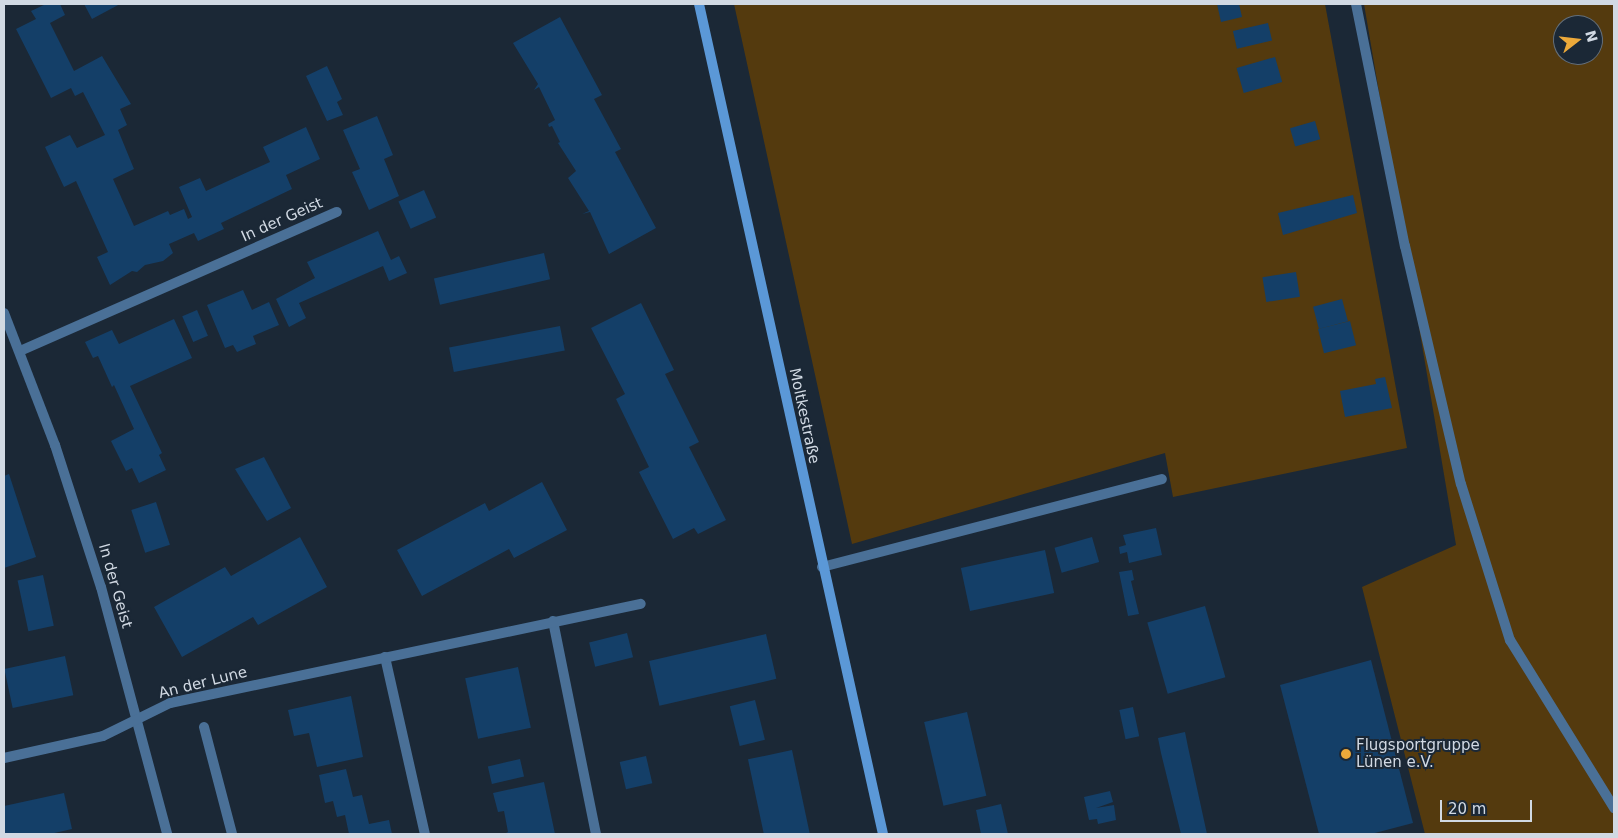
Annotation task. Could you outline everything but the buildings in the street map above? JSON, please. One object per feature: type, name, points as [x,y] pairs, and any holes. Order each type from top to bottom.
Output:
[{"type":"street","name":"Moltkestraße","points":[[699,4],[822,568],[883,834]]},
{"type":"street","points":[[1356,4],[1405,246],[1457,465],[1510,640],[1614,808]]},
{"type":"street","name":"In der Geist","points":[[20,351],[337,212]]},
{"type":"street","name":"In der Geist","points":[[4,313],[20,351],[101,587],[167,834]]},
{"type":"street","points":[[822,568],[1162,479]]},
{"type":"street","name":"An der Lune","points":[[4,758],[103,736],[170,703],[641,604]]},
{"type":"street","points":[[553,621],[596,834]]},
{"type":"street","points":[[385,657],[424,834]]},
{"type":"street","points":[[204,727],[232,834]]},
{"type":"shaded area","points":[[734,4],[1325,4],[1407,448],[1173,497],[1165,453],[852,544]]},
{"type":"shaded area","points":[[1364,4],[1614,4],[1614,834],[1425,834],[1362,587],[1456,545]]},
{"type":"place","name":"Flugsportgruppe Lünen e.V.","points":[[1346,754]]}]
